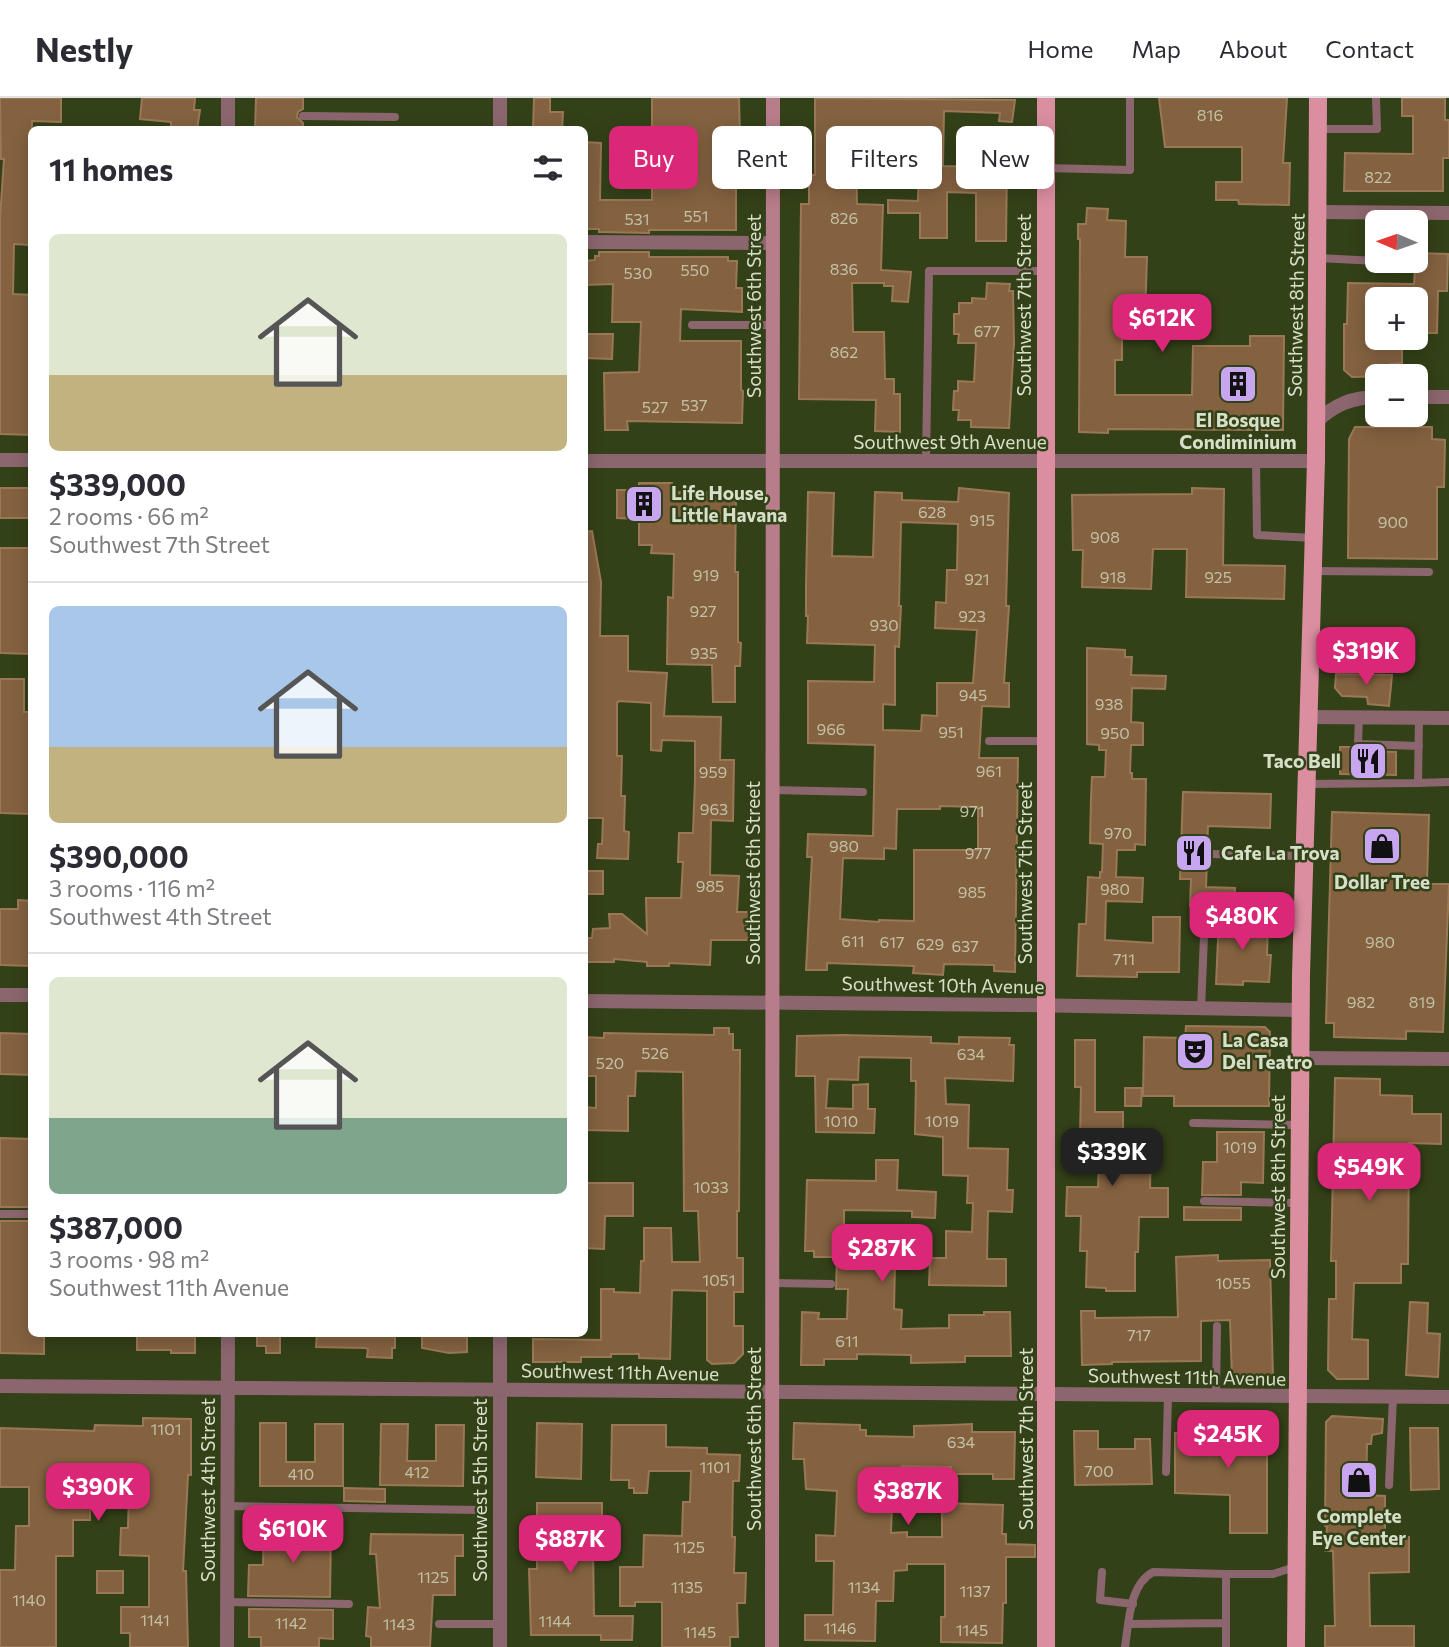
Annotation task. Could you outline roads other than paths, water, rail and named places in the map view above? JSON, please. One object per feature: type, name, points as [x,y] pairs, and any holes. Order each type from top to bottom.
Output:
[{"type":"main road","name":"Southwest 7th Street","points":[[1046,98],[1046,126]]},
{"type":"main road","name":"Southwest 8th Street","points":[[1296,1647],[1300,1010],[1316,461],[1318,98]]},
{"type":"main road","name":"Southwest 7th Street","points":[[1045,189],[1046,1647]]},
{"type":"street","points":[[228,98],[228,126]]},
{"type":"street","points":[[500,98],[500,126]]},
{"type":"street","name":"Southwest 6th Street","points":[[772,1647],[773,98]]},
{"type":"street","points":[[1318,212],[1365,216]]},
{"type":"street","points":[[1428,215],[1449,213]]},
{"type":"street","points":[[588,242],[773,243]]},
{"type":"street","points":[[1428,397],[1449,397]]},
{"type":"street","points":[[1316,422],[1327,412],[1351,400],[1365,398]]},
{"type":"street","points":[[0,460],[28,460]]},
{"type":"street","name":"Southwest 9th Avenue","points":[[588,461],[1316,461]]},
{"type":"street","points":[[1308,717],[1449,718]]},
{"type":"street","points":[[0,995],[28,995]]},
{"type":"street","name":"Southwest 10th Avenue","points":[[588,1001],[1300,1010]]},
{"type":"street","points":[[1300,1058],[1449,1059]]},
{"type":"street","name":"Southwest 4th Street","points":[[227,1647],[228,1337]]},
{"type":"street","name":"Southwest 5th Street","points":[[500,1337],[500,1647]]},
{"type":"street","name":"Southwest 11th Avenue","points":[[0,1386],[1449,1397]]},
{"type":"lane","points":[[1054,168],[1130,170],[1130,98]]},
{"type":"lane","points":[[1318,130],[1377,129],[1376,98]]},
{"type":"lane","points":[[303,116],[395,117]]},
{"type":"lane","points":[[1318,258],[1365,260]]},
{"type":"lane","points":[[926,461],[929,271],[1046,271]]},
{"type":"lane","points":[[692,325],[773,325]]},
{"type":"lane","points":[[1256,462],[1257,535],[1314,538]]},
{"type":"lane","points":[[1313,571],[1429,572]]},
{"type":"lane","points":[[1359,717],[1358,744],[1419,746]]},
{"type":"lane","points":[[1418,783],[1419,718]]},
{"type":"lane","points":[[989,741],[1046,741]]},
{"type":"lane","points":[[1305,784],[1449,782]]},
{"type":"lane","points":[[772,790],[863,792]]},
{"type":"lane","points":[[1209,854],[1303,856]]},
{"type":"lane","points":[[1201,1009],[1205,911],[1302,914]]},
{"type":"lane","points":[[1193,1123],[1299,1125]]},
{"type":"lane","points":[[1204,1201],[1299,1203]]},
{"type":"lane","points":[[0,1214],[28,1214]]},
{"type":"lane","points":[[773,1283],[831,1284]]},
{"type":"lane","points":[[1216,1396],[1217,1326]]},
{"type":"lane","points":[[1166,1472],[1168,1396]]},
{"type":"lane","points":[[1389,1485],[1393,1397]]},
{"type":"lane","points":[[227,1506],[478,1510]]},
{"type":"lane","points":[[1125,1647],[1136,1589],[1143,1577],[1153,1572],[1273,1574],[1296,1566]]},
{"type":"lane","points":[[1102,1572],[1100,1600],[1133,1604]]},
{"type":"lane","points":[[1226,1574],[1226,1647]]},
{"type":"lane","points":[[227,1602],[349,1604]]},
{"type":"lane","points":[[1129,1624],[1226,1623]]},
{"type":"lane","points":[[439,1624],[499,1624]]},
{"type":"place","name":"El Bosque Condiminium","points":[[1238,384]]},
{"type":"place","name":"Life House, Little Havana","points":[[644,504]]},
{"type":"place","name":"Taco Bell","points":[[1368,761]]},
{"type":"place","name":"Dollar Tree","points":[[1382,846]]},
{"type":"place","name":"Cafe La Trova","points":[[1194,853]]},
{"type":"place","name":"La Casa Del Teatro","points":[[1195,1051]]},
{"type":"place","name":"Complete Eye Center","points":[[1359,1480]]}]
